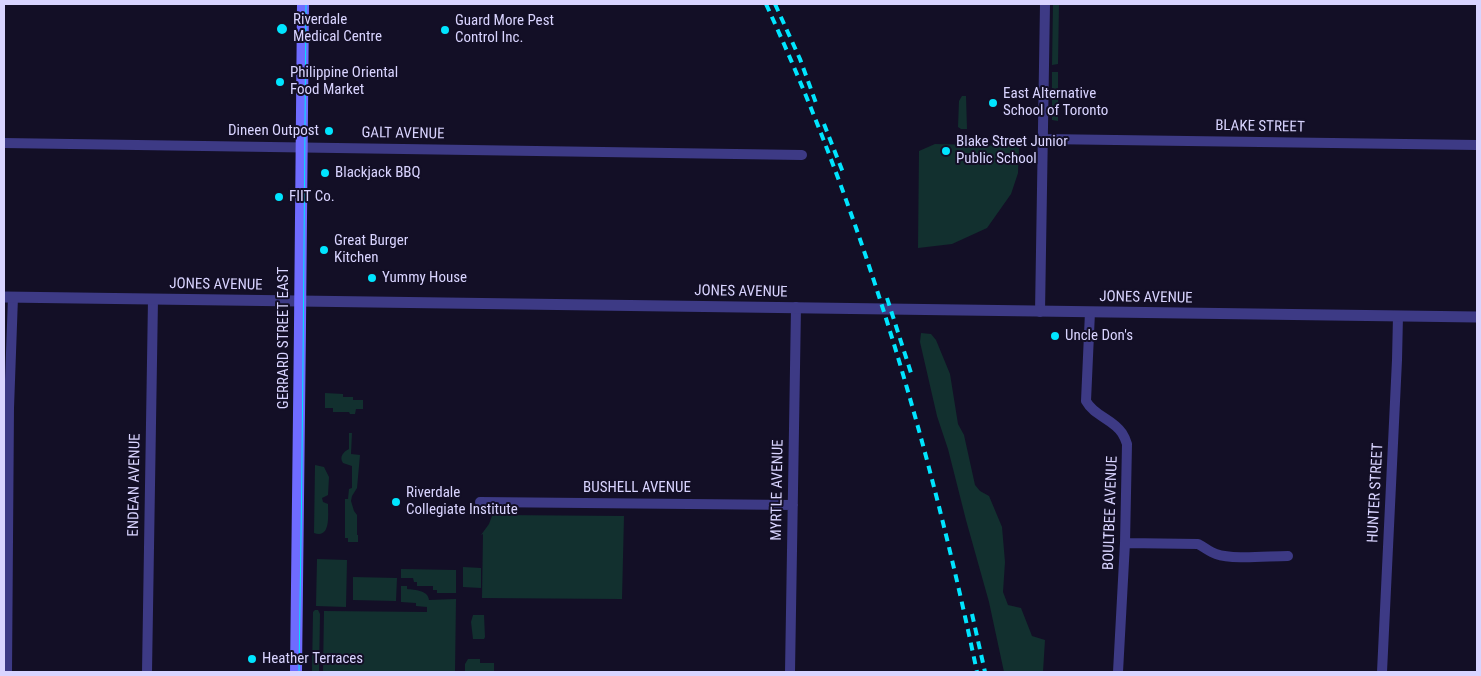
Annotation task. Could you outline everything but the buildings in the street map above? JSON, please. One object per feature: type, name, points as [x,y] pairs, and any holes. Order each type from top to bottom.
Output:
[{"type":"main road","name":"GERRARD STREET EAST","points":[[296,672],[301,361],[303,4]]},
{"type":"street","points":[[1040,312],[1045,4]]},
{"type":"street","name":"BLAKE STREET","points":[[1042,139],[1477,145]]},
{"type":"street","name":"GALT AVENUE","points":[[4,143],[802,155]]},
{"type":"street","points":[[6,672],[8,297]]},
{"type":"street","name":"JONES AVENUE","points":[[8,297],[1477,317]]},
{"type":"street","name":"ENDEAN AVENUE","points":[[147,672],[153,299]]},
{"type":"street","name":"MYRTLE AVENUE","points":[[790,672],[796,307]]},
{"type":"street","name":"BOULTBEE AVENUE","points":[[1090,312],[1086,401],[1096,413],[1122,433],[1128,444],[1118,672]]},
{"type":"street","name":"HUNTER STREET","points":[[1382,672],[1398,316]]},
{"type":"street","name":"BUSHELL AVENUE","points":[[480,502],[793,505]]},
{"type":"street","points":[[1125,543],[1198,544],[1213,553],[1225,556],[1288,556]]},
{"type":"green space","points":[[1053,4],[1059,4],[1058,64],[1052,65]]},
{"type":"green space","points":[[1052,72],[1058,72],[1058,121],[1052,120]]},
{"type":"green space","points":[[962,96],[966,96],[967,129],[958,127],[959,101]]},
{"type":"green space","points":[[935,144],[1019,146],[1018,173],[1011,194],[987,228],[952,244],[918,248],[919,151]]},
{"type":"green space","points":[[921,333],[931,334],[936,340],[950,374],[958,424],[964,435],[975,485],[980,491],[989,496],[1002,527],[1005,562],[1003,592],[1008,605],[1021,608],[1032,636],[1045,640],[1043,672],[1004,672],[989,602],[948,449],[937,416],[920,342]]},
{"type":"green space","points":[[325,393],[343,394],[343,397],[353,397],[353,400],[363,400],[363,409],[356,409],[355,414],[333,412],[333,408],[325,408]]},
{"type":"green space","points":[[349,433],[352,433],[351,454],[360,455],[357,488],[351,501],[357,515],[358,542],[348,542],[348,538],[345,538],[345,499],[348,499],[349,489],[352,488],[352,466],[343,463],[341,459],[343,453],[349,449]]},
{"type":"green space","points":[[315,465],[324,467],[329,477],[328,495],[322,498],[323,502],[328,504],[328,520],[326,529],[323,533],[319,534],[314,533]]},
{"type":"green space","points":[[493,513],[497,515],[624,516],[622,599],[482,598],[483,534],[481,535],[489,524]]},
{"type":"green space","points":[[317,559],[347,560],[346,607],[316,606]]},
{"type":"green space","points":[[463,567],[481,568],[481,588],[463,587]]},
{"type":"green space","points":[[401,569],[456,570],[456,593],[437,593],[437,590],[433,590],[433,586],[417,586],[417,582],[414,582],[413,578],[401,578]]},
{"type":"green space","points":[[353,577],[397,578],[396,601],[353,600]]},
{"type":"green space","points":[[401,586],[407,586],[407,589],[424,592],[429,600],[456,599],[455,672],[323,672],[324,611],[427,612],[427,607],[416,606],[416,603],[401,602]]},
{"type":"green space","points":[[318,610],[320,614],[319,672],[312,672],[313,612]]},
{"type":"green space","points":[[473,615],[484,615],[484,639],[473,639],[471,622]]},
{"type":"green space","points":[[468,659],[480,659],[480,663],[494,663],[494,672],[465,672],[465,664]]},
{"type":"tram line","points":[[299,672],[306,4]]},
{"type":"railway","points":[[766,4],[834,166],[890,332],[938,501],[977,672]]},
{"type":"railway","points":[[775,4],[800,59],[816,103]]},
{"type":"railway","points":[[824,124],[844,175]]},
{"type":"railway","points":[[887,298],[912,376]]},
{"type":"railway","points":[[972,614],[985,672]]},
{"type":"place","name":"Riverdale Medical Centre","points":[[282,29]]},
{"type":"place","name":"Guard More Pest Control Inc.","points":[[445,30]]},
{"type":"place","name":"Philippine Oriental Food Market","points":[[280,82]]},
{"type":"place","name":"East Alternative School of Toronto","points":[[993,103]]},
{"type":"place","name":"Dineen Outpost","points":[[329,131]]},
{"type":"place","name":"Blake Street Junior Public School","points":[[946,151]]},
{"type":"place","name":"Blackjack BBQ","points":[[325,173]]},
{"type":"place","name":"FIIT Co.","points":[[279,197]]},
{"type":"place","name":"Great Burger Kitchen","points":[[324,250]]},
{"type":"place","name":"Yummy House","points":[[372,278]]},
{"type":"place","name":"Uncle Don's","points":[[1055,336]]},
{"type":"place","name":"Riverdale Collegiate Institute","points":[[396,502]]},
{"type":"place","name":"Heather Terraces","points":[[252,659]]}]
